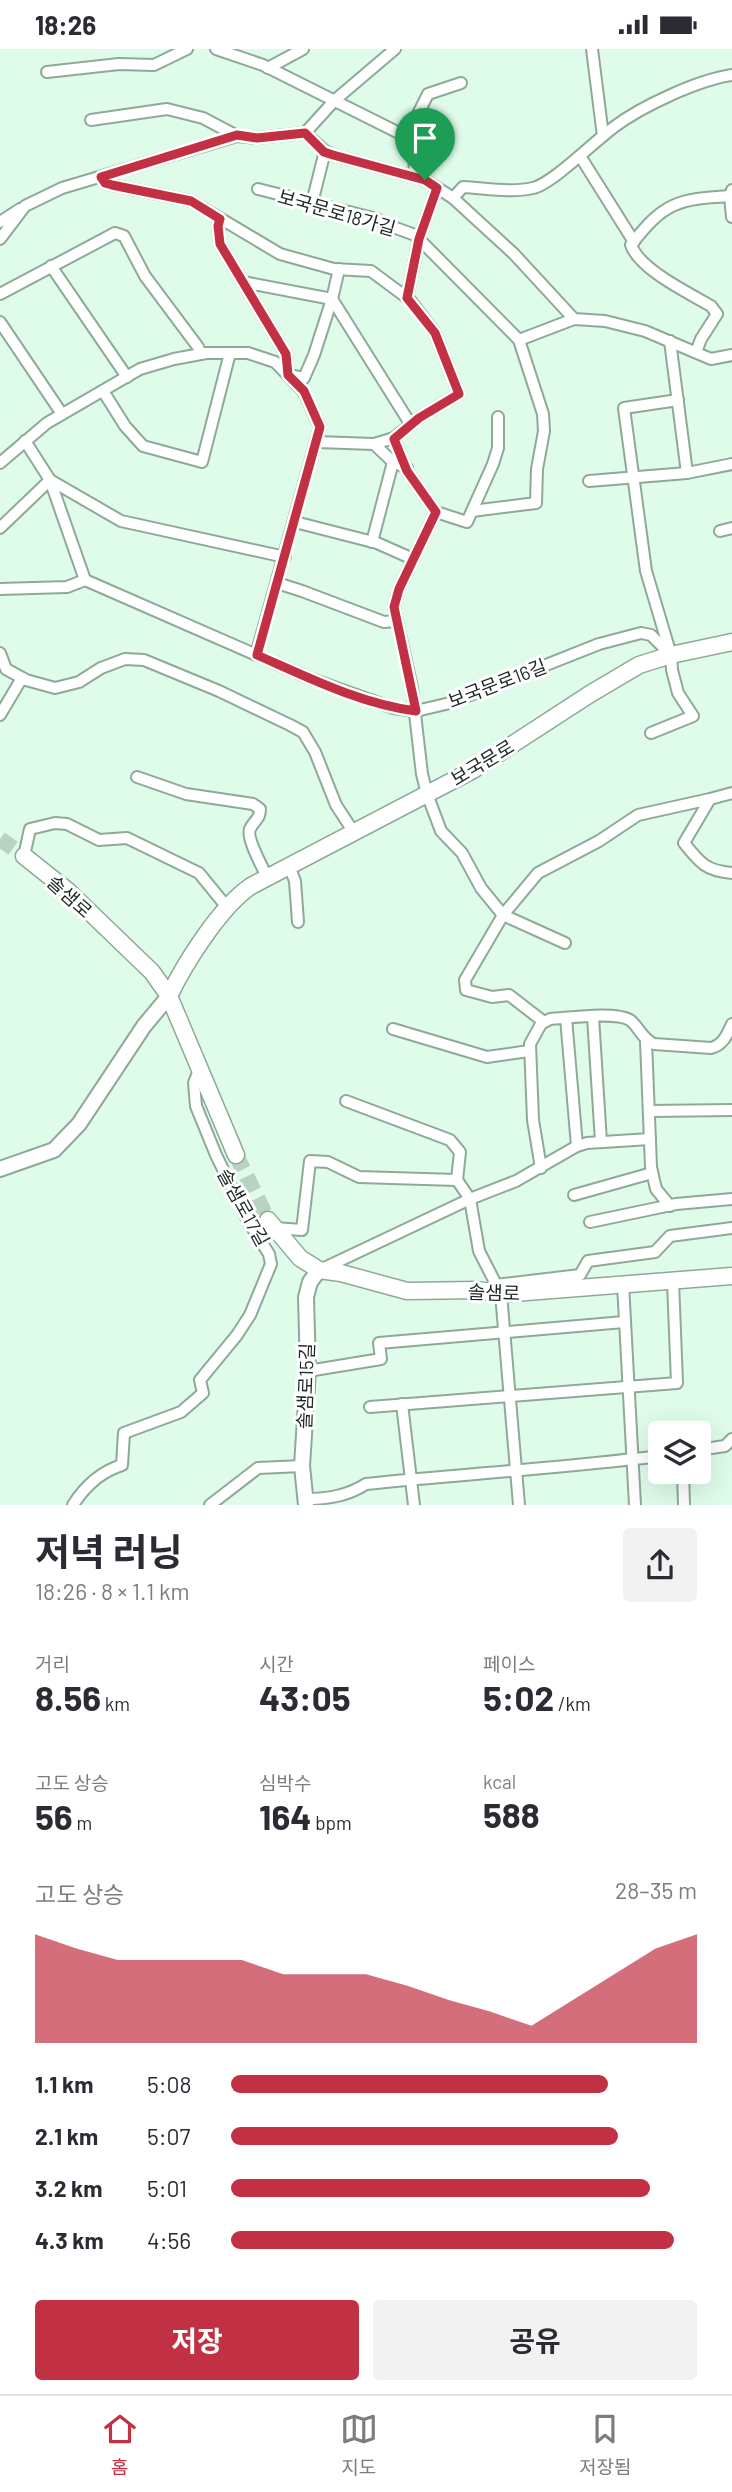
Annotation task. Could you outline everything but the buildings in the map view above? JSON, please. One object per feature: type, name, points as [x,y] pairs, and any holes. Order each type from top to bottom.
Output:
[{"type":"main road","name":"보국문로","points":[[169,996],[179,975],[226,906],[238,895],[353,831],[473,770],[611,681],[639,666],[671,655],[732,642]]},
{"type":"main road","name":"솔샘로","points":[[24,856],[68,891],[152,972],[169,996],[236,1155]]},
{"type":"main road","name":"솔샘로","points":[[271,1224],[300,1258],[319,1270],[341,1273],[407,1291],[623,1284],[732,1276]]},
{"type":"street","points":[[47,72],[119,64],[154,65],[187,49]]},
{"type":"street","points":[[216,49],[268,68],[401,134],[412,135]]},
{"type":"street","points":[[268,68],[303,49]]},
{"type":"street","points":[[91,120],[167,109],[203,118],[237,135],[257,138],[305,133],[335,100],[395,49]]},
{"type":"street","points":[[592,49],[603,136]]},
{"type":"street","points":[[453,198],[463,187],[509,190],[535,188],[580,156],[616,125],[692,86],[732,75]]},
{"type":"street","points":[[415,177],[412,124],[428,94],[461,83]]},
{"type":"street","points":[[305,133],[324,152],[425,180],[453,198],[513,254],[574,319]]},
{"type":"street","points":[[0,222],[62,188],[237,135]]},
{"type":"street","points":[[312,203],[324,152]]},
{"type":"street","points":[[580,156],[634,242]]},
{"type":"street","points":[[101,177],[105,183],[112,185],[191,201],[280,254],[339,269],[371,271],[407,298],[435,333],[459,394],[394,439],[384,439],[374,444],[317,442]]},
{"type":"street","points":[[407,298],[419,239],[437,188]]},
{"type":"street","name":"보국문로18가길","points":[[258,189],[377,219],[419,239],[519,340],[543,414],[544,431],[537,469],[536,503],[472,511]]},
{"type":"street","points":[[696,352],[717,314],[711,306],[653,270],[634,253],[631,246],[645,227],[679,201],[731,193],[732,217]]},
{"type":"street","points":[[0,239],[25,206]]},
{"type":"street","points":[[220,219],[220,244],[286,354],[288,375]]},
{"type":"street","points":[[0,294],[115,233],[124,236],[145,276],[201,354]]},
{"type":"street","points":[[51,266],[127,377]]},
{"type":"street","points":[[288,375],[304,378],[332,299],[339,269]]},
{"type":"street","points":[[243,282],[332,299],[411,425]]},
{"type":"street","points":[[519,340],[574,319],[620,324],[711,359],[732,355]]},
{"type":"street","points":[[0,322],[62,414]]},
{"type":"street","points":[[670,341],[687,473]]},
{"type":"street","points":[[103,391],[125,426],[143,446],[202,462],[230,353]]},
{"type":"street","points":[[0,463],[47,423],[140,369],[201,354],[248,353],[275,362],[304,391],[320,427],[257,655]]},
{"type":"street","points":[[651,733],[693,716],[678,694],[671,655],[646,571],[624,408],[678,400]]},
{"type":"street","points":[[394,439],[407,468],[436,512],[467,522],[498,448],[498,417]]},
{"type":"street","points":[[0,589],[67,587],[85,580],[50,480],[25,440]]},
{"type":"street","points":[[374,444],[393,462],[407,468]]},
{"type":"street","points":[[372,542],[393,462]]},
{"type":"street","points":[[589,481],[687,473],[732,464]]},
{"type":"street","points":[[0,528],[50,480]]},
{"type":"street","points":[[50,480],[121,521],[285,557]]},
{"type":"street","points":[[436,512],[399,589],[394,607],[416,711],[422,774],[427,794],[441,831],[462,853],[481,888],[502,914],[565,943]]},
{"type":"street","points":[[295,522],[372,542],[413,559]]},
{"type":"street","points":[[720,531],[732,528]]},
{"type":"street","name":"보국문로16길","points":[[85,580],[309,678],[393,708],[416,711],[450,703],[598,644],[641,633],[651,635],[671,655]]},
{"type":"street","points":[[277,583],[384,622],[396,621]]},
{"type":"street","points":[[0,653],[6,669],[22,678],[55,688],[79,682],[102,668],[125,659],[144,660],[219,691],[303,731],[315,752],[335,805],[353,831]]},
{"type":"street","points":[[0,715],[22,678]]},
{"type":"street","points":[[137,777],[186,794],[253,804],[260,809],[260,817],[250,828],[248,836],[267,877]]},
{"type":"street","points":[[544,1022],[509,995],[492,997],[466,990],[465,980],[502,914],[538,873],[599,841],[638,815],[732,793]]},
{"type":"street","points":[[710,799],[684,843],[695,857],[714,872],[732,873]]},
{"type":"street","points":[[24,856],[30,828],[55,823],[67,824],[99,840],[127,838],[199,873],[226,906]]},
{"type":"street","points":[[289,866],[295,881],[298,922]]},
{"type":"street","name":"보국문로","points":[[0,1169],[54,1150],[79,1124],[134,1040],[169,996]]},
{"type":"street","points":[[541,1168],[533,1120],[530,1044],[544,1022],[550,1019],[618,1016],[630,1020],[646,1041],[652,1173],[656,1189],[670,1206]]},
{"type":"street","points":[[593,1017],[601,1142]]},
{"type":"street","points":[[566,1018],[577,1146]]},
{"type":"street","points":[[646,1041],[666,1047],[711,1048],[718,1046],[732,1024]]},
{"type":"street","points":[[393,1029],[486,1057],[529,1051]]},
{"type":"street","name":"솔샘로17길","points":[[73,1505],[81,1491],[107,1469],[122,1465],[124,1433],[181,1412],[203,1393],[200,1380],[250,1315],[268,1275],[271,1264],[269,1254],[248,1221],[196,1107],[194,1083],[199,1070]]},
{"type":"street","points":[[346,1101],[450,1139],[460,1151],[457,1179],[470,1199],[479,1251],[498,1289],[505,1332],[519,1505]]},
{"type":"street","points":[[649,1111],[732,1109]]},
{"type":"street","points":[[319,1270],[470,1199],[516,1181],[577,1146],[650,1139]]},
{"type":"street","name":"솔샘로","points":[[271,1224],[302,1230],[310,1161],[328,1162],[359,1177],[457,1179]]},
{"type":"street","points":[[574,1195],[652,1173]]},
{"type":"street","points":[[590,1222],[670,1206],[732,1199]]},
{"type":"street","points":[[498,1289],[580,1275],[588,1261],[654,1252],[670,1236],[732,1229]]},
{"type":"street","name":"솔샘로15길","points":[[306,1504],[302,1466],[308,1371],[306,1297],[310,1282],[319,1270]]},
{"type":"street","points":[[370,1406],[677,1383],[673,1281]]},
{"type":"street","points":[[623,1284],[635,1505]]},
{"type":"street","points":[[308,1371],[381,1359],[379,1343],[624,1322]]},
{"type":"street","points":[[402,1404],[414,1505]]},
{"type":"street","points":[[711,1448],[726,1446],[732,1439]]},
{"type":"street","points":[[306,1504],[353,1493],[366,1484],[648,1457]]},
{"type":"street","points":[[210,1505],[258,1468],[302,1466]]},
{"type":"street","points":[[684,1484],[684,1505]]},
{"type":"tunnel","points":[[0,839],[24,856]]},
{"type":"tunnel","points":[[236,1155],[268,1220]]},
{"type":"route","points":[[305,133],[324,152],[425,180],[437,188],[419,239],[407,298],[435,333],[459,394],[419,418],[394,439],[407,471],[436,512],[399,589],[394,607],[416,711],[393,708],[309,678],[257,655],[320,427],[304,391],[288,375],[286,354],[220,244],[220,219],[191,201],[112,185],[105,183],[101,177],[237,135],[257,138],[305,133]]}]
